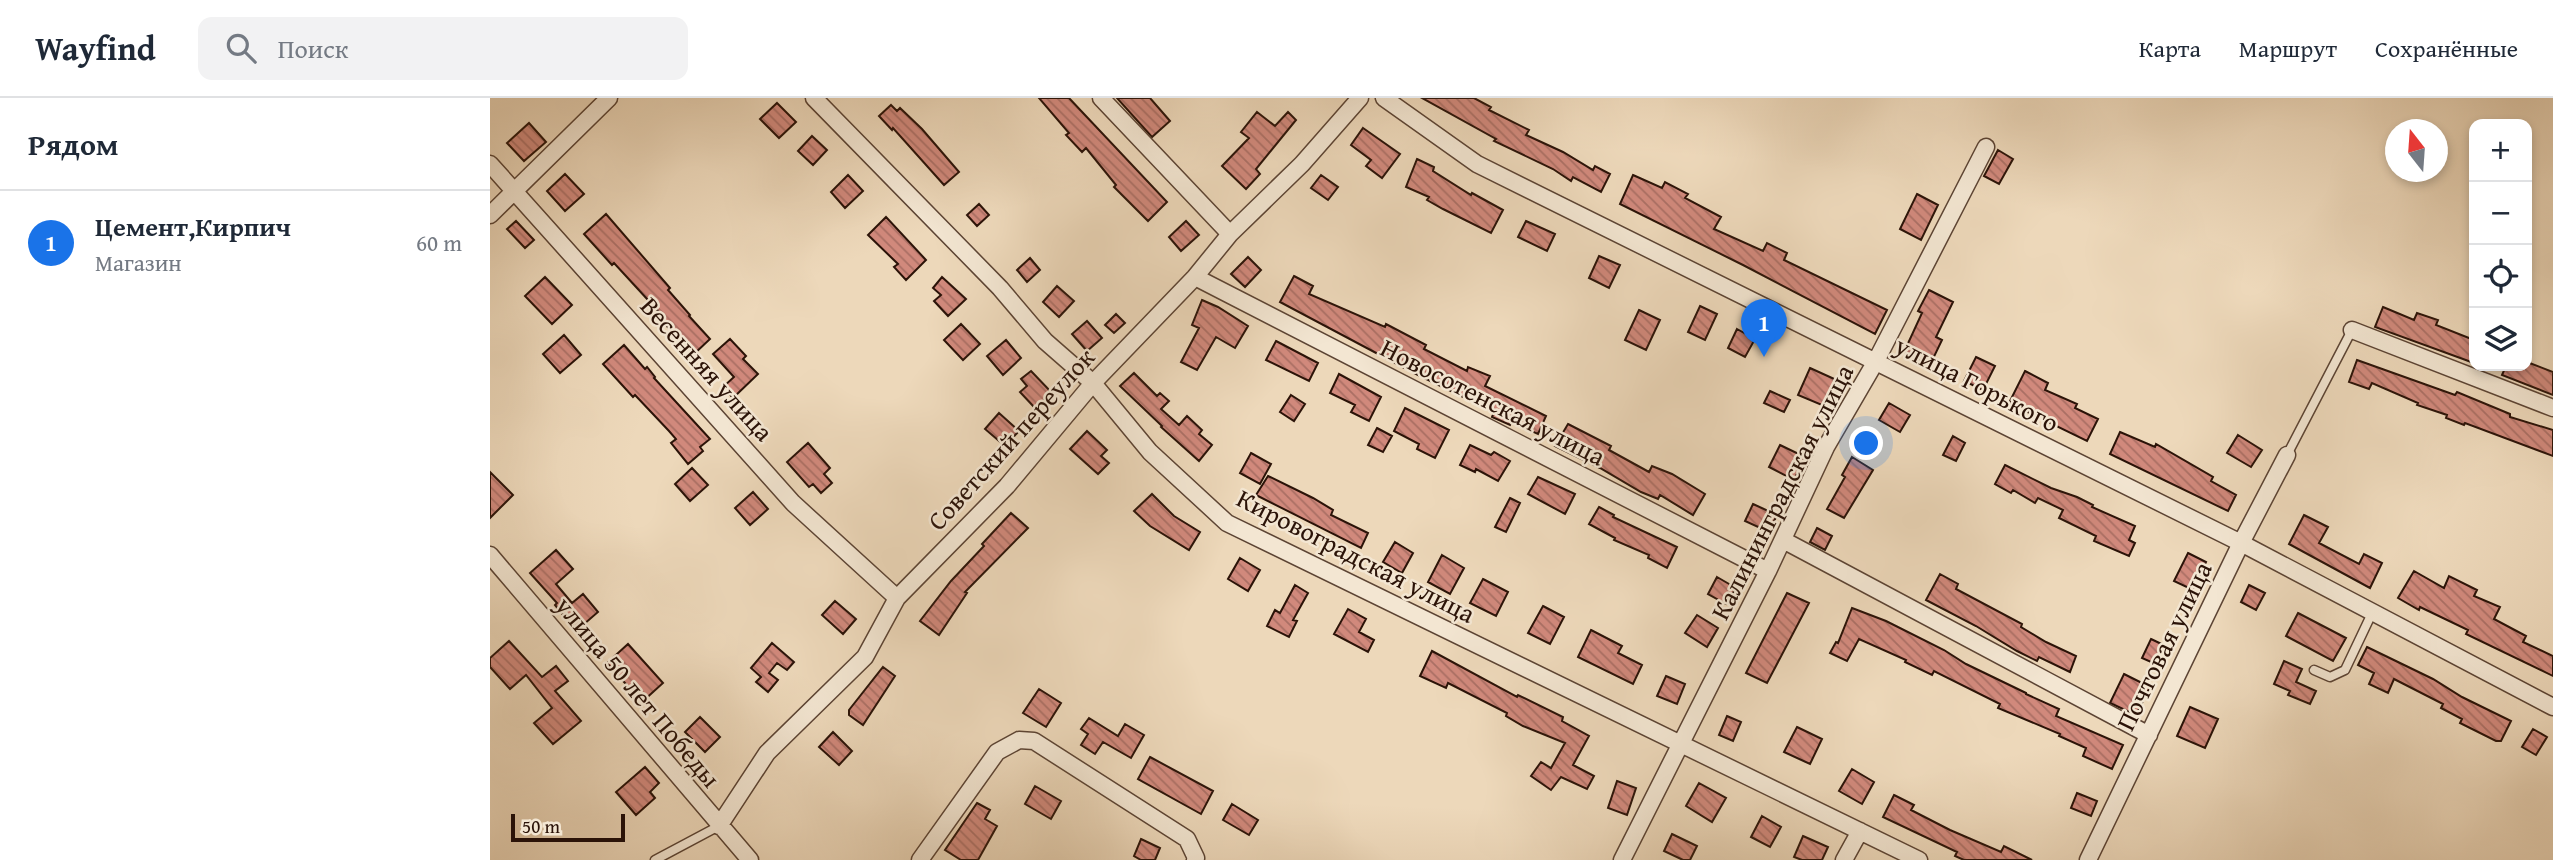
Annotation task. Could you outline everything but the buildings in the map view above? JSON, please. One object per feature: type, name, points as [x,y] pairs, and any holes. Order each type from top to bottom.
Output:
[{"type":"street","points":[[490,215],[609,98]]},
{"type":"street","name":"Кировоградская улица","points":[[814,98],[1000,288],[1045,341],[1093,383],[1150,452],[1227,523],[1919,860]]},
{"type":"street","points":[[1101,98],[1230,234]]},
{"type":"street","name":"Советский переулок","points":[[719,826],[767,753],[865,657],[897,597],[1007,486],[1093,383],[1195,277],[1230,234],[1302,164],[1360,98]]},
{"type":"street","name":"улица Горького","points":[[1384,98],[1477,164],[2241,543],[2553,707]]},
{"type":"street","name":"Калининградская улица","points":[[1622,860],[1768,571],[1826,447],[1875,361],[1986,147]]},
{"type":"street","name":"Весенняя улица","points":[[490,164],[793,503],[897,597]]},
{"type":"street","name":"Новосотенская улица","points":[[1195,277],[1768,571]]},
{"type":"street","points":[[2351,330],[2553,408]]},
{"type":"street","name":"Почтовая улица","points":[[2088,860],[2241,543],[2287,455]]},
{"type":"street","points":[[1783,540],[2149,735]]},
{"type":"street","name":"улица 50 лет Победы","points":[[490,555],[750,860]]},
{"type":"street","points":[[920,860],[997,752],[1019,740],[1034,741],[1187,839],[1195,860]]},
{"type":"street","points":[[1844,860],[1860,831]]},
{"type":"lane","points":[[2287,455],[2351,330]]},
{"type":"lane","points":[[2314,670],[2330,677],[2345,670],[2373,611]]},
{"type":"lane","points":[[655,860],[719,826]]},
{"type":"place","name":"Цемент,Кирпич","points":[[1764,357]]}]
